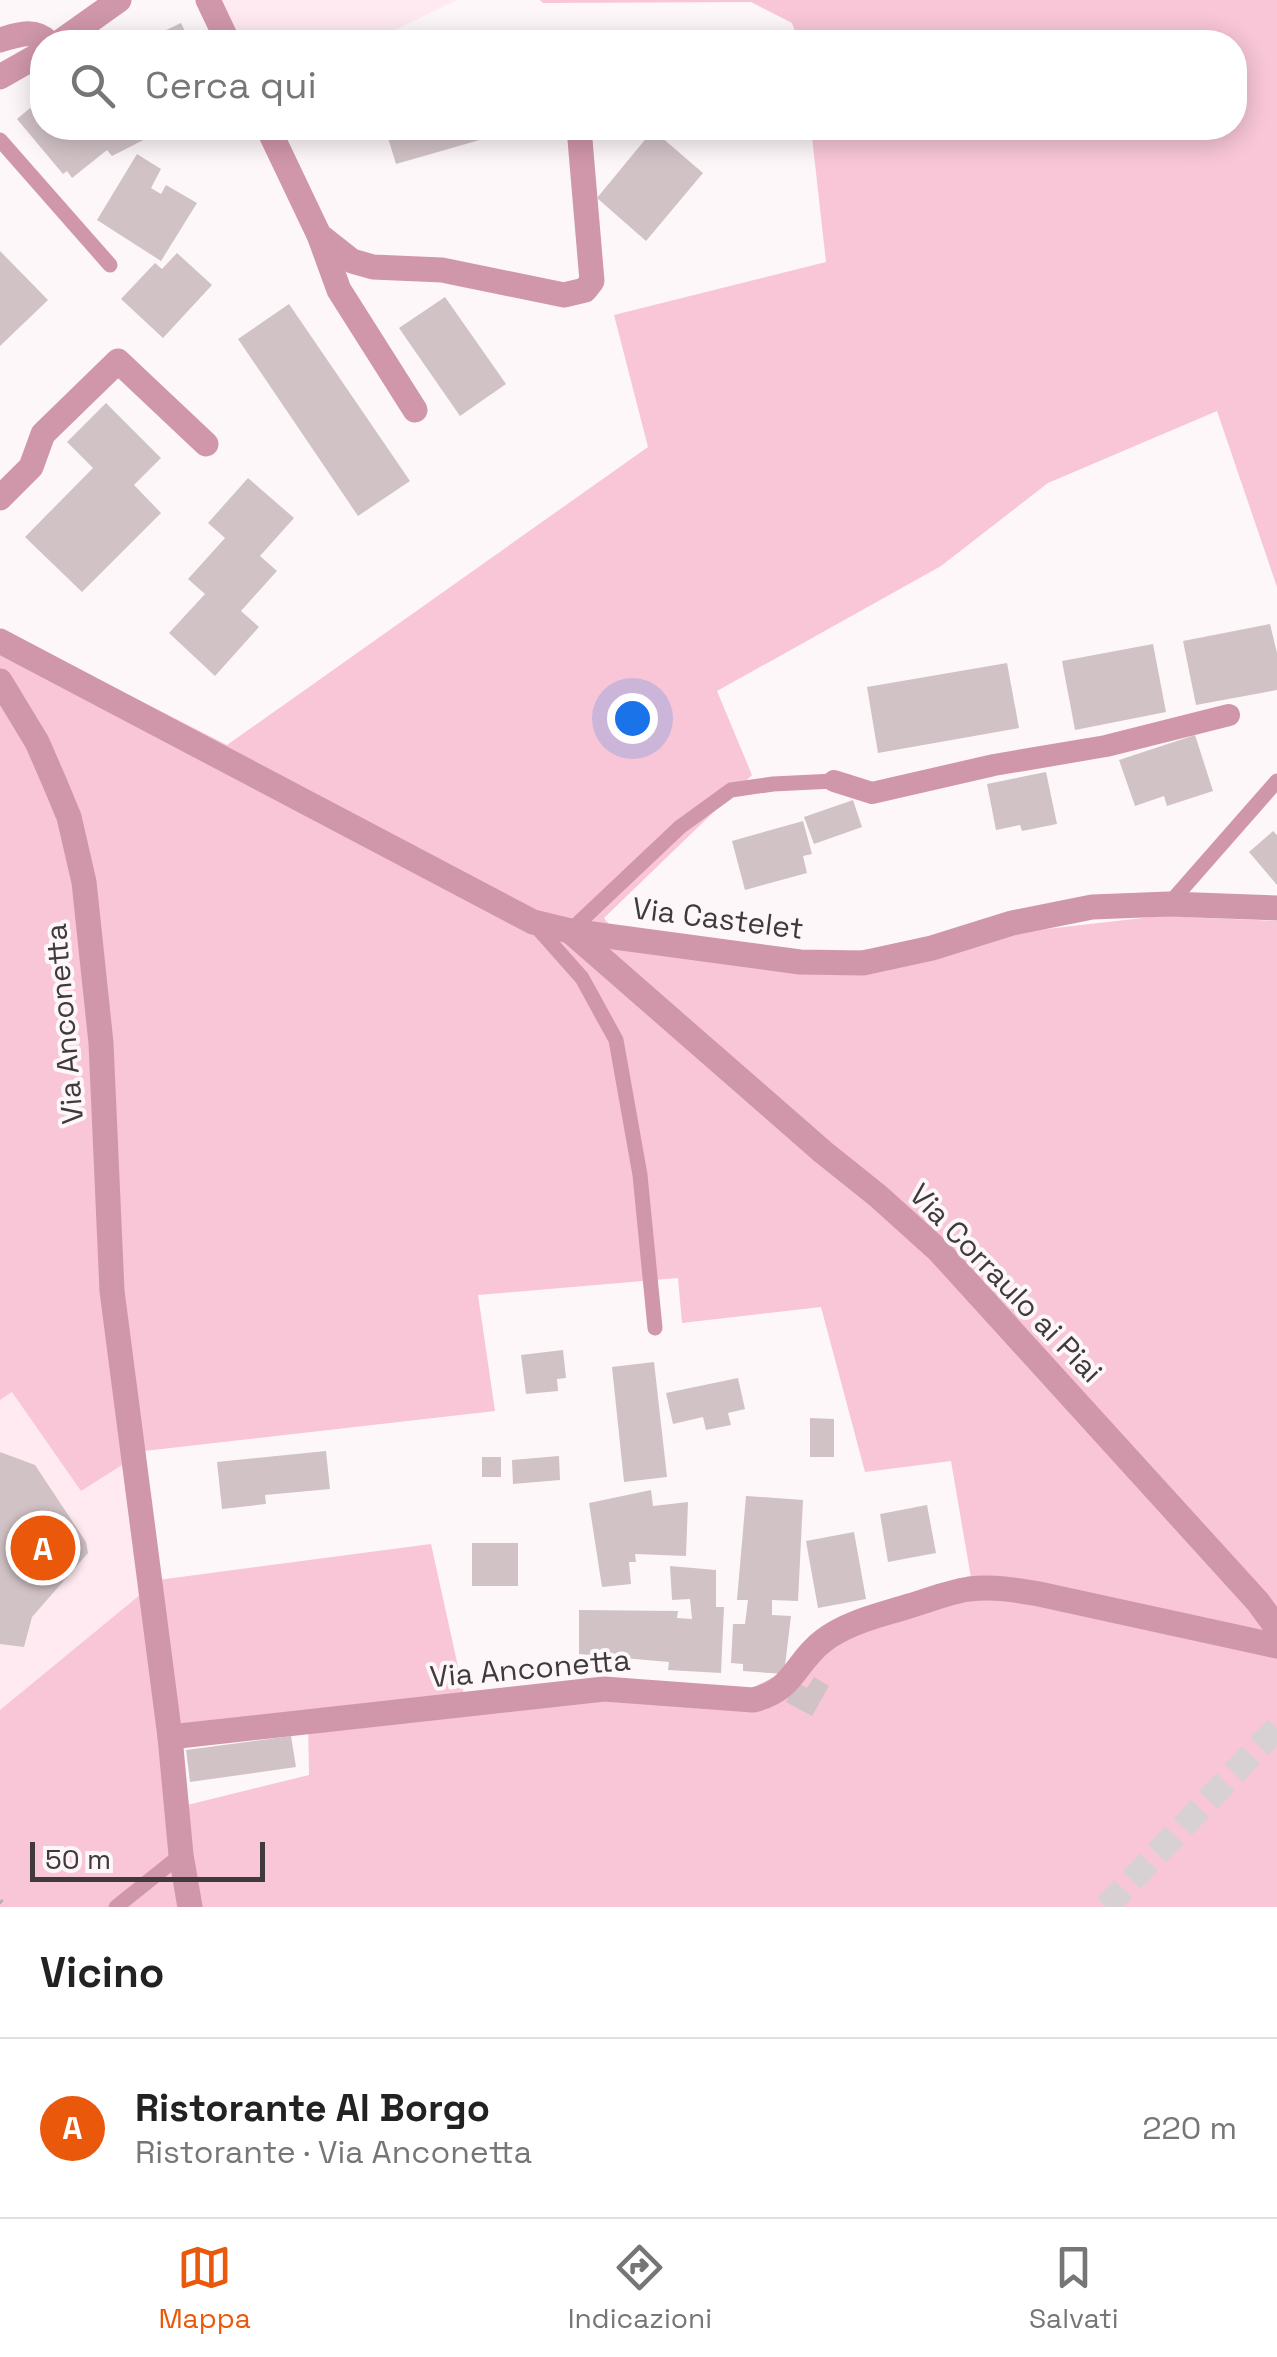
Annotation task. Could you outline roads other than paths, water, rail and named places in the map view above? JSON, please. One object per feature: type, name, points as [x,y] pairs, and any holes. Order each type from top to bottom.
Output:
[{"type":"street","points":[[77,30],[119,0]]},
{"type":"street","points":[[208,0],[222,30]]},
{"type":"street","points":[[0,40],[30,34]]},
{"type":"street","points":[[0,77],[30,60]]},
{"type":"street","points":[[274,140],[319,234],[339,290],[414,410]]},
{"type":"street","points":[[319,234],[352,260],[373,267],[442,270],[564,296],[585,290],[592,282],[580,140]]},
{"type":"street","points":[[0,498],[31,467],[43,434],[118,360],[206,444]]},
{"type":"street","points":[[0,641],[532,922],[570,931]]},
{"type":"street","name":"Via Anconetta","points":[[0,681],[37,742],[54,781],[69,817],[84,882],[101,1043],[112,1291],[190,1907]]},
{"type":"street","points":[[834,781],[872,793],[994,764],[1106,746],[1229,715]]},
{"type":"street","name":"Via Castelet","points":[[570,931],[800,962],[864,963],[932,948],[1012,923],[1092,907],[1168,904],[1277,908]]},
{"type":"street","name":"Via Corraulo ai Piai","points":[[570,931],[939,1251],[1247,1590],[1277,1628]]},
{"type":"street","name":"Via Anconetta","points":[[170,1737],[604,1689],[754,1700],[784,1686],[817,1646],[834,1633],[969,1589],[1040,1594],[1277,1646]]},
{"type":"lane","points":[[0,140],[110,265]]},
{"type":"lane","name":"Via Castelet","points":[[570,931],[680,827],[731,790],[834,781]]},
{"type":"lane","points":[[1168,904],[1277,781]]},
{"type":"lane","points":[[532,922],[582,978],[616,1040],[640,1175],[654,1328]]},
{"type":"lane","points":[[116,1907],[181,1855]]},
{"type":"tunnel","points":[[1106,1907],[1277,1728]]},
{"type":"place","name":"Ristorante Al Borgo","points":[[43,1548]]}]
